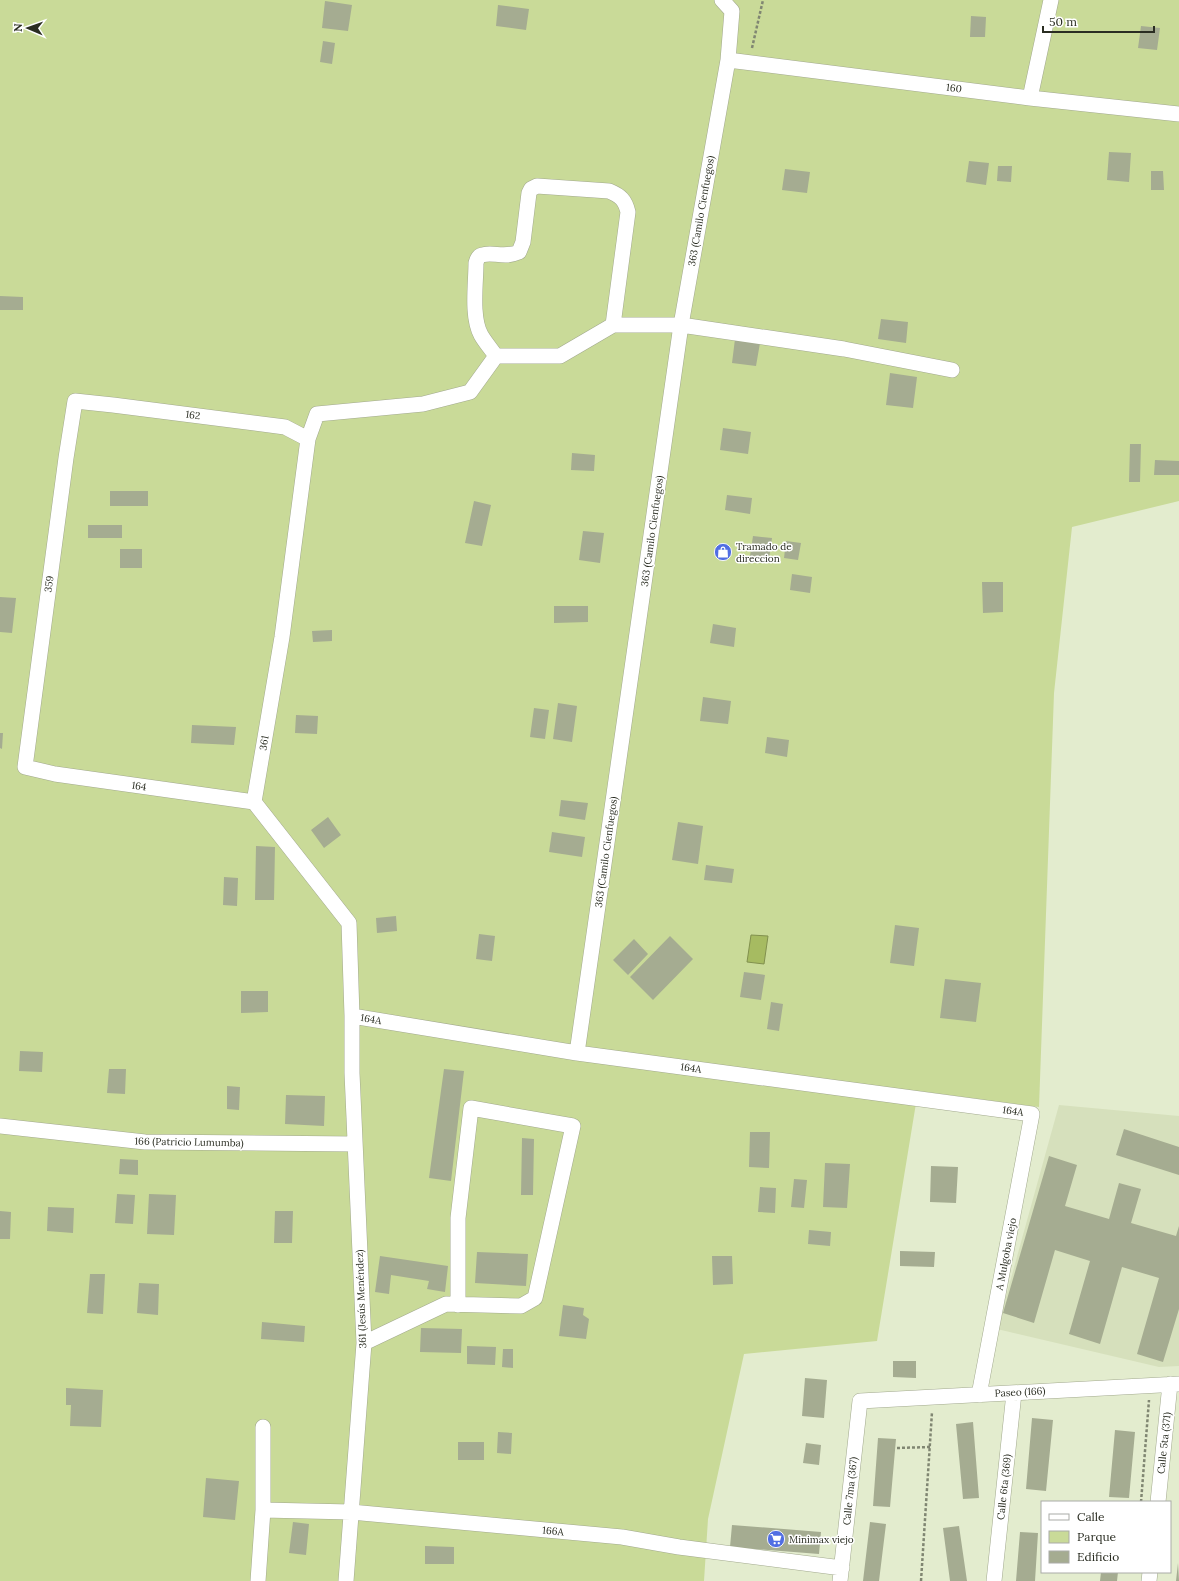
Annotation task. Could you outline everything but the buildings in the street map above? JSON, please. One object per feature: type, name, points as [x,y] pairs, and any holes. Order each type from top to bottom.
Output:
[{"type":"street","points":[[1030,98],[1051,0]]},
{"type":"street","name":"363 (Camilo Cienfuegos)","points":[[577,1053],[681,325],[728,60],[727,5]]},
{"type":"street","name":"160","points":[[728,60],[1030,98],[1179,114]]},
{"type":"street","points":[[613,325],[628,212],[625,201],[619,195],[609,191],[537,186],[531,189],[529,193],[523,242],[519,252],[508,256],[483,255],[478,258],[476,262],[476,316],[478,326],[481,336],[496,356],[560,356],[613,325],[681,325],[844,349],[952,370]]},
{"type":"street","name":"361","points":[[254,802],[282,638],[308,439],[317,414],[423,404],[470,392],[496,356]]},
{"type":"street","name":"162","points":[[75,402],[113,405],[285,427],[308,439]]},
{"type":"street","name":"359","points":[[25,767],[66,458],[75,402]]},
{"type":"street","name":"164","points":[[25,767],[55,774],[254,802]]},
{"type":"street","points":[[254,802],[349,923],[352,1016]]},
{"type":"street","name":"164A","points":[[352,1016],[577,1053],[1032,1114]]},
{"type":"street","name":"361 (Jesús Menéndez)","points":[[346,1581],[364,1343],[354,1144],[352,1016]]},
{"type":"street","points":[[364,1343],[446,1304],[458,1305],[521,1306],[535,1298],[573,1126],[471,1108],[458,1218],[458,1305]]},
{"type":"street","name":"A Mulgoba viejo","points":[[979,1395],[1032,1114]]},
{"type":"street","name":"166 (Patricio Lumumba)","points":[[0,1126],[145,1142],[354,1144]]},
{"type":"street","name":"Paseo (166)","points":[[860,1401],[1174,1384]]},
{"type":"street","name":"Calle 5ta (371)","points":[[1158,1501],[1174,1384]]},
{"type":"street","name":"Calle 6ta (369)","points":[[994,1581],[1014,1393]]},
{"type":"street","name":"Calle 7ma (367)","points":[[841,1575],[860,1401]]},
{"type":"street","points":[[258,1581],[264,1510],[263,1426]]},
{"type":"street","name":"166A","points":[[264,1510],[351,1512],[622,1537],[841,1575]]},
{"type":"path","points":[[749,62],[763,0]]},
{"type":"path","points":[[921,1581],[933,1397]]},
{"type":"path","points":[[1140,1501],[1149,1400]]},
{"type":"path","points":[[897,1448],[930,1447]]},
{"type":"shaded area","points":[[751,935],[768,936],[764,964],[747,962]]},
{"type":"shaded area","points":[[1059,1105],[1179,1116],[1179,1366],[1159,1367],[997,1329]]},
{"type":"green space","points":[[0,0],[1179,0],[1179,501],[1072,527],[1054,693],[1039,1107],[918,1091],[877,1341],[744,1354],[708,1519],[704,1581],[0,1581]]},
{"type":"place","name":"Tramado de direccion","points":[[723,552]]},
{"type":"place","name":"Minimax viejo","points":[[776,1539]]}]
